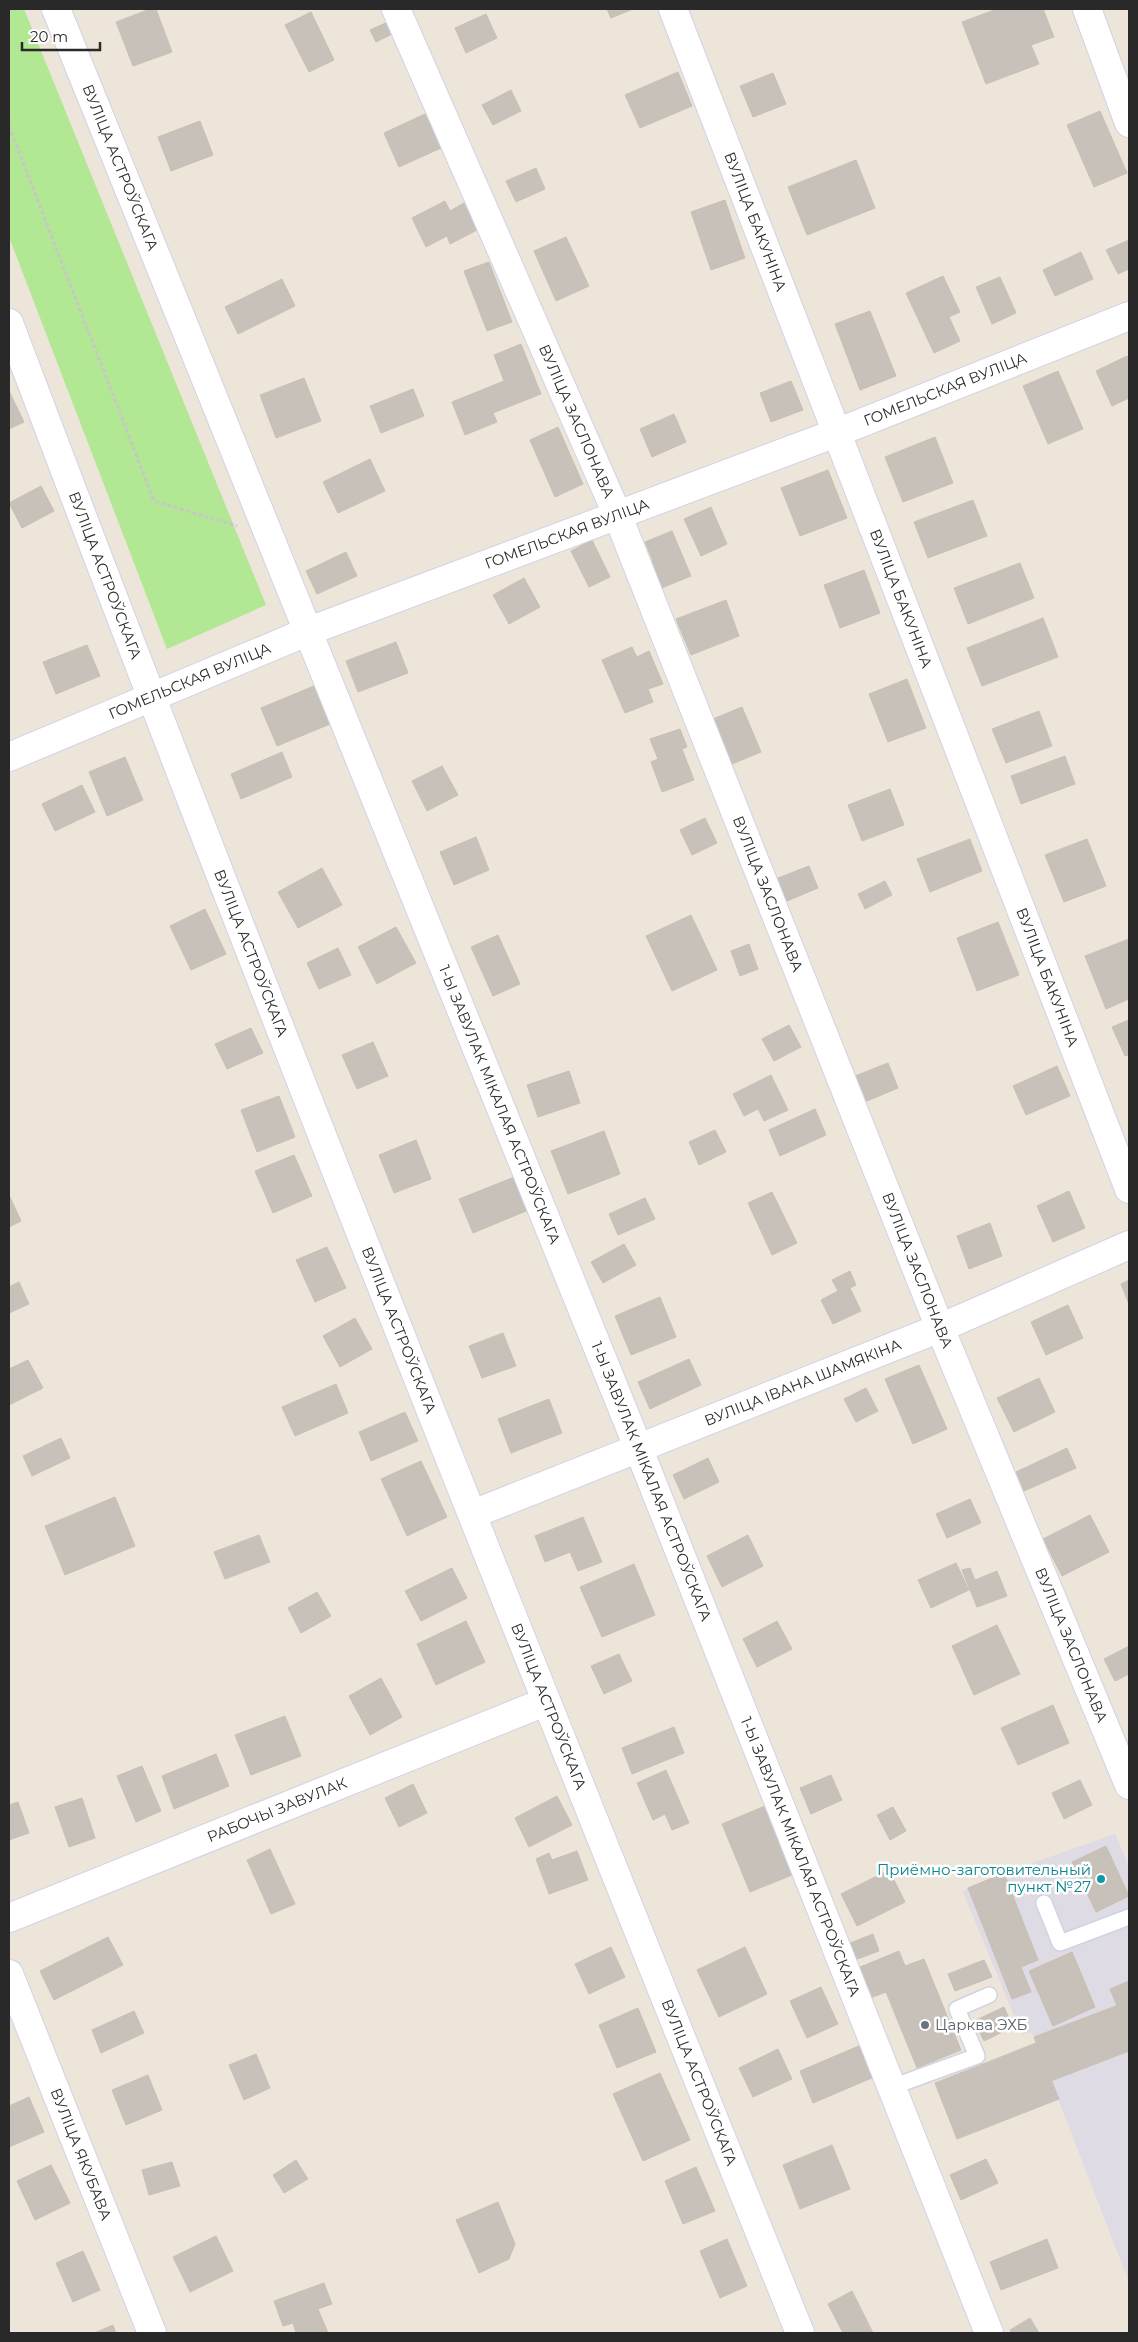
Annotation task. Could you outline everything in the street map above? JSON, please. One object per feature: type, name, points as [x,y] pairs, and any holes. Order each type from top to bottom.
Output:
[{"type":"street","name":"ВУЛІЦА АСТРОЎСКАГА","points":[[56,9],[268,536],[309,631]]},
{"type":"street","name":"ВУЛІЦА ЗАСЛОНАВА","points":[[396,9],[617,514],[940,1328],[1129,1785]]},
{"type":"street","name":"ВУЛІЦА БАКУНІНА","points":[[673,9],[1129,1189]]},
{"type":"street","points":[[1086,9],[1129,123]]},
{"type":"street","name":"ГОМЕЛЬСКАЯ ВУЛІЦА","points":[[9,757],[309,631],[836,433],[1129,316]]},
{"type":"street","name":"ВУЛІЦА АСТРОЎСКАГА","points":[[9,323],[151,698],[473,1514],[545,1702],[800,2333]]},
{"type":"street","name":"1-Ы ЗАВУЛАК МІКАЛАЯ АСТРОЎСКАГА","points":[[309,631],[638,1447],[988,2333]]},
{"type":"street","name":"ВУЛІЦА ІВАНА ШАМЯКІНА","points":[[473,1514],[940,1328],[1129,1245]]},
{"type":"street","name":"РАБОЧЫ ЗАВУЛАК","points":[[9,1918],[545,1702]]},
{"type":"street","name":"ВУЛІЦА ЯКУБАВА","points":[[9,1974],[152,2333]]},
{"type":"lane","points":[[1044,1903],[1060,1943],[1129,1917]]},
{"type":"lane","points":[[892,2087],[977,2056],[957,2008],[989,1995]]},
{"type":"path","points":[[9,126],[154,501],[268,536]]},
{"type":"shaded area","name":"Приёмно-заготовительный пункт №27","points":[[1115,1834],[1129,1867],[1129,2001],[1034,2037],[1031,2032],[1022,2035],[963,1892],[968,1888],[1004,1873]]},
{"type":"shaded area","points":[[1129,2051],[1129,2282],[1051,2081]]},
{"type":"green space","points":[[9,9],[24,9],[266,605],[167,649],[9,237]]},
{"type":"building","points":[[150,9],[156,9],[172,52],[133,66],[116,22]]},
{"type":"building","points":[[607,9],[633,9],[611,18]]},
{"type":"building","points":[[997,9],[1043,9],[1054,37],[1031,45],[1039,64],[986,84],[962,22]]},
{"type":"building","points":[[311,12],[334,60],[309,72],[285,25]]},
{"type":"building","points":[[486,14],[497,38],[466,53],[455,28]]},
{"type":"building","points":[[388,22],[394,33],[376,42],[370,30]]},
{"type":"building","points":[[678,72],[692,106],[640,128],[625,95]]},
{"type":"building","points":[[773,73],[786,104],[753,117],[740,86]]},
{"type":"building","points":[[511,90],[521,111],[493,125],[482,105]]},
{"type":"building","points":[[1100,111],[1127,173],[1094,187],[1067,125]]},
{"type":"building","points":[[425,114],[441,148],[399,167],[384,133]]},
{"type":"building","points":[[200,121],[213,155],[171,171],[158,137]]},
{"type":"building","points":[[856,160],[875,208],[807,235],[788,187]]},
{"type":"building","points":[[536,168],[545,189],[516,202],[506,181]]},
{"type":"building","points":[[725,200],[745,258],[711,270],[691,212]]},
{"type":"building","points":[[445,201],[450,211],[464,203],[477,230],[450,244],[447,236],[426,247],[412,218]]},
{"type":"building","points":[[566,237],[589,286],[556,301],[534,251]]},
{"type":"building","points":[[1129,240],[1129,269],[1118,274],[1106,250]]},
{"type":"building","points":[[1081,252],[1093,279],[1055,296],[1043,270]]},
{"type":"building","points":[[489,262],[512,322],[487,331],[464,271]]},
{"type":"building","points":[[943,276],[960,312],[949,317],[960,341],[934,353],[906,293]]},
{"type":"building","points":[[1000,277],[1016,313],[992,324],[976,287]]},
{"type":"building","points":[[282,279],[295,306],[238,334],[225,307]]},
{"type":"building","points":[[870,311],[896,376],[860,390],[835,324]]},
{"type":"building","points":[[521,344],[541,394],[493,413],[497,422],[465,435],[452,402],[504,381],[494,355]]},
{"type":"building","points":[[1127,356],[1129,360],[1129,398],[1112,406],[1096,371]]},
{"type":"building","points":[[1058,371],[1083,429],[1048,444],[1023,386]]},
{"type":"building","points":[[304,378],[321,421],[276,438],[260,395]]},
{"type":"building","points":[[791,381],[803,410],[771,422],[760,393]]},
{"type":"building","points":[[413,389],[424,416],[381,433],[370,406]]},
{"type":"building","points":[[9,394],[24,422],[9,429]]},
{"type":"building","points":[[674,414],[686,442],[652,457],[640,429]]},
{"type":"building","points":[[558,427],[583,484],[555,497],[530,440]]},
{"type":"building","points":[[935,437],[953,483],[903,502],[885,457]]},
{"type":"building","points":[[370,459],[385,491],[338,513],[323,482]]},
{"type":"building","points":[[828,470],[847,518],[800,536],[781,488]]},
{"type":"building","points":[[41,486],[54,511],[22,528],[9,503]]},
{"type":"building","points":[[973,500],[987,536],[928,558],[914,522]]},
{"type":"building","points":[[711,507],[727,544],[701,556],[684,519]]},
{"type":"building","points":[[672,531],[691,576],[659,589],[648,563],[653,561],[645,542]]},
{"type":"building","points":[[592,540],[610,577],[589,587],[571,551]]},
{"type":"building","points":[[346,552],[357,576],[317,594],[306,571]]},
{"type":"building","points":[[1020,563],[1034,598],[968,624],[954,588]]},
{"type":"building","points":[[864,570],[880,613],[840,628],[824,585]]},
{"type":"building","points":[[524,578],[540,607],[509,624],[493,595]]},
{"type":"building","points":[[726,600],[739,636],[691,655],[676,619]]},
{"type":"building","points":[[1043,618],[1058,657],[982,686],[967,648]]},
{"type":"building","points":[[396,642],[408,673],[358,692],[346,661]]},
{"type":"building","points":[[87,645],[100,676],[56,694],[43,662]]},
{"type":"building","points":[[632,647],[637,657],[649,651],[663,684],[648,689],[653,702],[625,713],[602,660]]},
{"type":"building","points":[[907,679],[926,728],[888,742],[869,694]]},
{"type":"building","points":[[314,686],[330,724],[277,746],[261,708]]},
{"type":"building","points":[[742,707],[761,752],[732,764],[713,719]]},
{"type":"building","points":[[1039,711],[1052,746],[1006,763],[992,729]]},
{"type":"building","points":[[680,729],[687,747],[682,749],[694,780],[662,792],[651,762],[658,759],[650,739]]},
{"type":"building","points":[[282,752],[292,777],[241,799],[231,774]]},
{"type":"building","points":[[1065,756],[1075,784],[1021,804],[1011,776]]},
{"type":"building","points":[[125,757],[143,800],[107,816],[89,772]]},
{"type":"building","points":[[442,766],[458,795],[427,811],[412,781]]},
{"type":"building","points":[[82,785],[95,812],[55,831],[42,804]]},
{"type":"building","points":[[890,789],[904,825],[862,841],[848,805]]},
{"type":"building","points":[[705,818],[717,843],[692,855],[680,830]]},
{"type":"building","points":[[476,837],[489,870],[454,885],[440,852]]},
{"type":"building","points":[[970,839],[982,871],[930,892],[917,859]]},
{"type":"building","points":[[1087,839],[1106,886],[1064,902],[1045,855]]},
{"type":"building","points":[[809,866],[818,888],[787,901],[778,878]]},
{"type":"building","points":[[322,868],[342,905],[298,928],[278,892]]},
{"type":"building","points":[[885,881],[892,895],[865,909],[858,894]]},
{"type":"building","points":[[205,909],[226,954],[191,970],[170,926]]},
{"type":"building","points":[[691,915],[717,970],[672,991],[646,936]]},
{"type":"building","points":[[998,922],[1019,975],[977,991],[957,938]]},
{"type":"building","points":[[396,927],[416,963],[377,984],[358,947]]},
{"type":"building","points":[[498,935],[520,984],[493,996],[471,947]]},
{"type":"building","points":[[1129,939],[1129,999],[1106,1009],[1085,956]]},
{"type":"building","points":[[749,944],[758,969],[740,976],[731,951]]},
{"type":"building","points":[[338,948],[351,975],[319,989],[307,963]]},
{"type":"building","points":[[1129,1020],[1129,1055],[1125,1056],[1112,1027]]},
{"type":"building","points":[[789,1025],[801,1047],[774,1061],[762,1039]]},
{"type":"building","points":[[251,1028],[263,1053],[227,1069],[215,1044]]},
{"type":"building","points":[[373,1042],[388,1076],[357,1089],[342,1055]]},
{"type":"building","points":[[888,1063],[898,1088],[860,1104],[850,1078]]},
{"type":"building","points":[[1057,1066],[1070,1096],[1026,1115],[1013,1086]]},
{"type":"building","points":[[569,1071],[580,1103],[538,1117],[527,1085]]},
{"type":"building","points":[[771,1075],[788,1110],[764,1121],[758,1109],[744,1116],[733,1094]]},
{"type":"building","points":[[279,1096],[295,1137],[257,1152],[241,1110]]},
{"type":"building","points":[[815,1109],[826,1135],[780,1156],[769,1130]]},
{"type":"building","points":[[715,1130],[726,1152],[699,1165],[689,1142]]},
{"type":"building","points":[[604,1131],[620,1174],[568,1194],[551,1151]]},
{"type":"building","points":[[416,1140],[431,1179],[394,1193],[379,1155]]},
{"type":"building","points":[[294,1155],[312,1196],[273,1213],[255,1171]]},
{"type":"building","points":[[517,1176],[531,1209],[473,1233],[459,1199]]},
{"type":"building","points":[[1069,1191],[1085,1228],[1053,1242],[1037,1206]]},
{"type":"building","points":[[772,1192],[797,1243],[772,1255],[748,1203]]},
{"type":"building","points":[[9,1195],[21,1221],[9,1227]]},
{"type":"building","points":[[645,1198],[655,1219],[618,1235],[609,1214]]},
{"type":"building","points":[[990,1223],[1002,1256],[969,1269],[957,1236]]},
{"type":"building","points":[[624,1244],[636,1265],[603,1283],[591,1262]]},
{"type":"building","points":[[327,1247],[346,1288],[315,1302],[296,1260]]},
{"type":"building","points":[[850,1271],[856,1285],[850,1288],[861,1311],[833,1324],[821,1300],[838,1291],[832,1280]]},
{"type":"building","points":[[1129,1280],[1129,1304],[1121,1284]]},
{"type":"building","points":[[19,1282],[29,1304],[9,1313],[9,1287]]},
{"type":"building","points":[[660,1297],[676,1337],[631,1355],[615,1316]]},
{"type":"building","points":[[1068,1305],[1083,1338],[1046,1355],[1031,1322]]},
{"type":"building","points":[[355,1318],[372,1349],[340,1367],[323,1336]]},
{"type":"building","points":[[503,1333],[516,1366],[482,1378],[469,1346]]},
{"type":"building","points":[[689,1359],[701,1385],[650,1409],[638,1382]]},
{"type":"building","points":[[28,1360],[43,1388],[9,1405],[9,1369]]},
{"type":"building","points":[[919,1365],[947,1429],[913,1444],[885,1379]]},
{"type":"building","points":[[1039,1378],[1055,1412],[1014,1432],[997,1398]]},
{"type":"building","points":[[336,1384],[348,1413],[295,1436],[282,1407]]},
{"type":"building","points":[[866,1388],[878,1411],[856,1422],[844,1399]]},
{"type":"building","points":[[549,1399],[562,1433],[511,1453],[498,1419]]},
{"type":"building","points":[[405,1412],[418,1441],[371,1461],[359,1432]]},
{"type":"building","points":[[61,1438],[70,1458],[32,1476],[23,1456]]},
{"type":"building","points":[[1067,1448],[1076,1468],[1024,1491],[1016,1472]]},
{"type":"building","points":[[708,1458],[719,1482],[684,1499],[673,1475]]},
{"type":"building","points":[[421,1461],[447,1517],[407,1536],[381,1479]]},
{"type":"building","points":[[115,1497],[135,1546],[65,1575],[45,1526]]},
{"type":"building","points":[[970,1499],[981,1523],[947,1538],[936,1514]]},
{"type":"building","points":[[1090,1515],[1109,1552],[1062,1576],[1043,1539]]},
{"type":"building","points":[[583,1517],[602,1562],[578,1571],[570,1552],[545,1562],[535,1536]]},
{"type":"building","points":[[259,1535],[270,1562],[225,1579],[214,1552]]},
{"type":"building","points":[[748,1535],[763,1566],[722,1587],[707,1556]]},
{"type":"building","points":[[956,1563],[969,1590],[931,1608],[918,1580]]},
{"type":"building","points":[[634,1564],[655,1615],[602,1637],[580,1587]]},
{"type":"building","points":[[452,1568],[467,1598],[421,1621],[405,1591]]},
{"type":"building","points":[[970,1568],[975,1580],[997,1571],[1007,1596],[977,1607],[962,1570]]},
{"type":"building","points":[[317,1592],[331,1616],[301,1633],[288,1608]]},
{"type":"building","points":[[466,1621],[485,1662],[436,1685],[417,1644]]},
{"type":"building","points":[[777,1621],[792,1649],[757,1667],[743,1639]]},
{"type":"building","points":[[997,1625],[1020,1674],[974,1695],[952,1646]]},
{"type":"building","points":[[1129,1646],[1129,1674],[1115,1681],[1104,1659]]},
{"type":"building","points":[[619,1654],[632,1681],[604,1694],[591,1666]]},
{"type":"building","points":[[381,1678],[402,1717],[370,1735],[349,1696]]},
{"type":"building","points":[[1053,1705],[1069,1743],[1018,1765],[1001,1728]]},
{"type":"building","points":[[285,1716],[301,1756],[251,1775],[235,1735]]},
{"type":"building","points":[[674,1727],[684,1753],[632,1774],[622,1748]]},
{"type":"building","points":[[216,1754],[229,1786],[174,1809],[162,1776]]},
{"type":"building","points":[[142,1766],[161,1811],[136,1822],[117,1776]]},
{"type":"building","points":[[666,1770],[689,1823],[672,1830],[665,1814],[653,1820],[637,1783]]},
{"type":"building","points":[[831,1775],[842,1800],[811,1814],[800,1788]]},
{"type":"building","points":[[1080,1780],[1092,1805],[1064,1819],[1052,1793]]},
{"type":"building","points":[[413,1784],[427,1813],[399,1827],[385,1798]]},
{"type":"building","points":[[557,1796],[572,1825],[529,1847],[515,1818]]},
{"type":"building","points":[[82,1798],[95,1838],[69,1847],[55,1807]]},
{"type":"building","points":[[18,1802],[29,1833],[9,1840],[9,1805]]},
{"type":"building","points":[[765,1806],[792,1875],[750,1892],[722,1824]]},
{"type":"building","points":[[893,1807],[906,1831],[890,1840],[877,1815]]},
{"type":"building","name":"Приёмно-заготовительный пункт №27","points":[[1106,1846],[1129,1896],[1096,1912],[1072,1862]]},
{"type":"building","points":[[270,1849],[295,1904],[271,1914],[247,1860]]},
{"type":"building","points":[[577,1851],[588,1880],[549,1894],[536,1859],[549,1853],[552,1860]]},
{"type":"building","points":[[889,1870],[905,1902],[857,1926],[841,1894]]},
{"type":"building","points":[[1004,1873],[1038,1960],[1021,1967],[1031,1992],[1012,1999],[968,1888]]},
{"type":"building","points":[[873,1934],[879,1951],[852,1961],[845,1945]]},
{"type":"building","points":[[108,1937],[123,1965],[54,2000],[40,1971]]},
{"type":"building","points":[[611,1947],[625,1977],[589,1994],[575,1964]]},
{"type":"building","points":[[745,1947],[767,1994],[719,2017],[697,1970]]},
{"type":"building","name":"Царква ЭХБ","points":[[899,1951],[905,1966],[924,1959],[961,2050],[917,2068],[886,1992],[865,2000],[853,1970]]},
{"type":"building","points":[[1072,1952],[1095,2007],[1053,2026],[1029,1971]]},
{"type":"building","points":[[984,1960],[992,1977],[955,1991],[948,1974]]},
{"type":"building","points":[[1129,1981],[1129,2001],[1117,2006],[1110,1989]]},
{"type":"building","points":[[821,1987],[838,2024],[807,2038],[790,2001]]},
{"type":"building","points":[[1129,2001],[1129,2051],[1051,2081],[1034,2037]]},
{"type":"building","points":[[1004,2007],[1013,2027],[984,2041],[974,2021]]},
{"type":"building","points":[[638,2008],[656,2052],[617,2068],[599,2025]]},
{"type":"building","points":[[134,2011],[144,2033],[101,2053],[92,2030]]},
{"type":"building","points":[[1036,2043],[1059,2099],[957,2139],[935,2083]]},
{"type":"building","points":[[861,2045],[874,2077],[813,2103],[800,2071]]},
{"type":"building","points":[[778,2049],[792,2079],[753,2097],[739,2068]]},
{"type":"building","points":[[256,2054],[270,2088],[244,2100],[229,2065]]},
{"type":"building","points":[[660,2073],[690,2140],[643,2161],[613,2094]]},
{"type":"building","points":[[148,2075],[162,2110],[126,2125],[112,2090]]},
{"type":"building","points":[[29,2097],[44,2132],[9,2147],[9,2106]]},
{"type":"building","points":[[832,2145],[850,2189],[800,2209],[783,2165]]},
{"type":"building","points":[[986,2159],[998,2183],[961,2200],[950,2175]]},
{"type":"building","points":[[296,2160],[308,2179],[284,2193],[273,2175]]},
{"type":"building","points":[[172,2162],[180,2186],[149,2195],[142,2170]]},
{"type":"building","points":[[51,2165],[70,2203],[35,2220],[17,2181]]},
{"type":"building","points":[[696,2167],[715,2211],[683,2224],[665,2181]]},
{"type":"building","points":[[498,2202],[515,2244],[509,2259],[479,2273],[456,2220]]},
{"type":"building","points":[[216,2236],[233,2271],[190,2292],[173,2257]]},
{"type":"building","points":[[727,2239],[747,2286],[720,2298],[700,2251]]},
{"type":"building","points":[[1047,2239],[1058,2268],[1001,2290],[990,2262]]},
{"type":"building","points":[[83,2251],[100,2290],[73,2302],[56,2263]]},
{"type":"building","points":[[324,2283],[332,2304],[318,2309],[328,2333],[296,2333],[293,2323],[283,2326],[274,2301]]},
{"type":"building","points":[[852,2291],[873,2333],[843,2333],[828,2304]]},
{"type":"building","points":[[1030,2318],[1039,2333],[1012,2333],[1010,2330]]},
{"type":"building","points":[[113,2325],[116,2333],[94,2333]]},
{"type":"place","name":"Приёмно-заготовительный пункт №27","points":[[1101,1879]]},
{"type":"place","name":"Царква ЭХБ","points":[[925,2025]]}]
